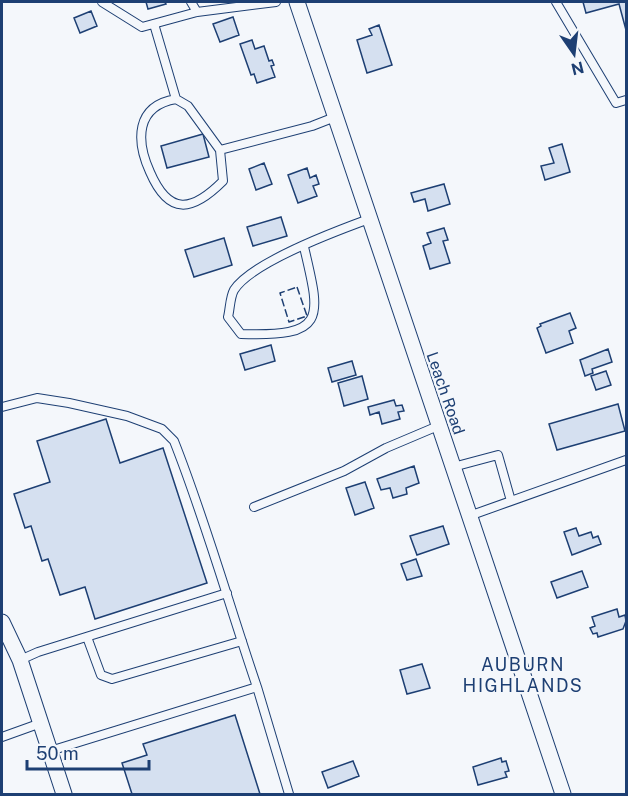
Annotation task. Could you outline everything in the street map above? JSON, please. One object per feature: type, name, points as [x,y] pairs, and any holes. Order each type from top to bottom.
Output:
[{"type":"street","name":"Leach Road","points":[[297,2],[563,795]]},
{"type":"street","points":[[2,622],[20,660],[64,795]]},
{"type":"lane","points":[[102,2],[142,27],[196,12],[276,2]]},
{"type":"lane","points":[[191,2],[196,12]]},
{"type":"lane","points":[[556,2],[616,103],[627,100]]},
{"type":"lane","points":[[154,24],[176,99]]},
{"type":"lane","points":[[176,99],[188,106],[220,150],[223,181],[207,197],[187,205],[170,202],[159,192],[142,154],[141,128],[147,114],[162,101],[176,99]]},
{"type":"lane","points":[[220,150],[312,126],[335,117]]},
{"type":"lane","points":[[304,247],[316,300],[314,316],[309,324],[292,331],[267,335],[241,334],[228,317],[234,291],[255,270],[304,247],[369,219]]},
{"type":"lane","points":[[2,407],[37,398],[69,402],[127,416],[162,429],[174,441],[194,491],[289,795]]},
{"type":"lane","points":[[254,507],[344,471],[386,448],[438,426]]},
{"type":"lane","points":[[452,468],[498,455],[512,501]]},
{"type":"lane","points":[[469,516],[627,460]]},
{"type":"lane","points":[[20,660],[227,593]]},
{"type":"lane","points":[[87,637],[101,675],[112,679],[242,641]]},
{"type":"lane","points":[[50,751],[257,687]]},
{"type":"lane","points":[[2,737],[41,723]]},
{"type":"building","points":[[146,2],[165,2],[166,4],[148,9]]},
{"type":"building","points":[[583,2],[626,2],[626,30],[619,4],[586,13]]},
{"type":"building","points":[[91,11],[97,26],[80,33],[74,18]]},
{"type":"building","points":[[233,17],[239,35],[220,42],[213,24]]},
{"type":"building","points":[[379,25],[392,65],[367,73],[357,40],[372,35],[369,29]]},
{"type":"building","points":[[252,40],[255,49],[264,46],[269,61],[272,60],[274,65],[271,66],[275,77],[257,83],[254,74],[251,75],[240,44]]},
{"type":"building","points":[[203,134],[209,157],[167,168],[161,146]]},
{"type":"building","points":[[562,144],[570,172],[545,180],[541,166],[554,163],[549,148]]},
{"type":"building","points":[[264,163],[272,184],[256,190],[249,169]]},
{"type":"building","points":[[307,168],[310,178],[316,175],[319,184],[313,186],[317,196],[298,203],[288,175]]},
{"type":"building","points":[[444,184],[450,204],[428,211],[425,199],[414,202],[411,193]]},
{"type":"building","points":[[281,217],[287,236],[253,246],[247,227]]},
{"type":"building","points":[[444,228],[448,240],[443,241],[450,263],[430,269],[423,246],[431,243],[427,233]]},
{"type":"building","points":[[224,238],[232,265],[194,277],[185,250]]},
{"type":"building","points":[[570,313],[576,328],[569,331],[573,343],[546,353],[537,328],[541,326],[540,324]]},
{"type":"building","points":[[271,345],[275,361],[245,370],[240,354]]},
{"type":"building","points":[[608,349],[612,362],[592,369],[593,373],[585,376],[580,360]]},
{"type":"building","points":[[352,361],[356,375],[332,382],[328,368]]},
{"type":"building","points":[[606,371],[611,385],[596,390],[591,376]]},
{"type":"building","points":[[362,376],[368,399],[344,406],[338,383]]},
{"type":"building","points":[[394,400],[396,406],[402,405],[404,411],[398,412],[400,419],[382,424],[379,412],[370,415],[368,407]]},
{"type":"building","points":[[618,404],[625,431],[557,450],[549,424]]},
{"type":"building","points":[[106,419],[120,463],[163,448],[207,583],[95,619],[85,587],[60,595],[48,559],[42,561],[31,526],[25,528],[14,494],[50,482],[37,441]]},
{"type":"building","points":[[414,466],[419,483],[406,488],[407,494],[393,498],[390,488],[381,490],[377,479]]},
{"type":"building","points":[[365,482],[374,508],[355,515],[346,488]]},
{"type":"building","points":[[443,526],[449,544],[417,555],[410,536]]},
{"type":"building","points":[[576,528],[579,536],[591,532],[593,538],[598,536],[601,544],[572,555],[564,532]]},
{"type":"building","points":[[416,559],[422,576],[407,580],[401,564]]},
{"type":"building","points":[[582,571],[588,587],[557,598],[551,582]]},
{"type":"building","points":[[617,609],[619,617],[625,615],[626,621],[623,629],[598,637],[597,633],[593,634],[590,628],[595,626],[592,617]]},
{"type":"building","points":[[422,664],[430,688],[407,694],[400,670]]},
{"type":"building","points":[[235,715],[260,794],[132,794],[122,763],[147,755],[143,744]]},
{"type":"building","points":[[501,758],[502,762],[506,761],[509,771],[505,772],[507,777],[478,785],[473,767]]},
{"type":"building","points":[[353,761],[359,776],[328,788],[322,772]]},
{"type":"fence","points":[[297,287],[307,316],[289,322],[280,293],[297,287]]},
{"type":"district","name":"AUBURN HIGHLANDS","points":[[523,675]]}]
